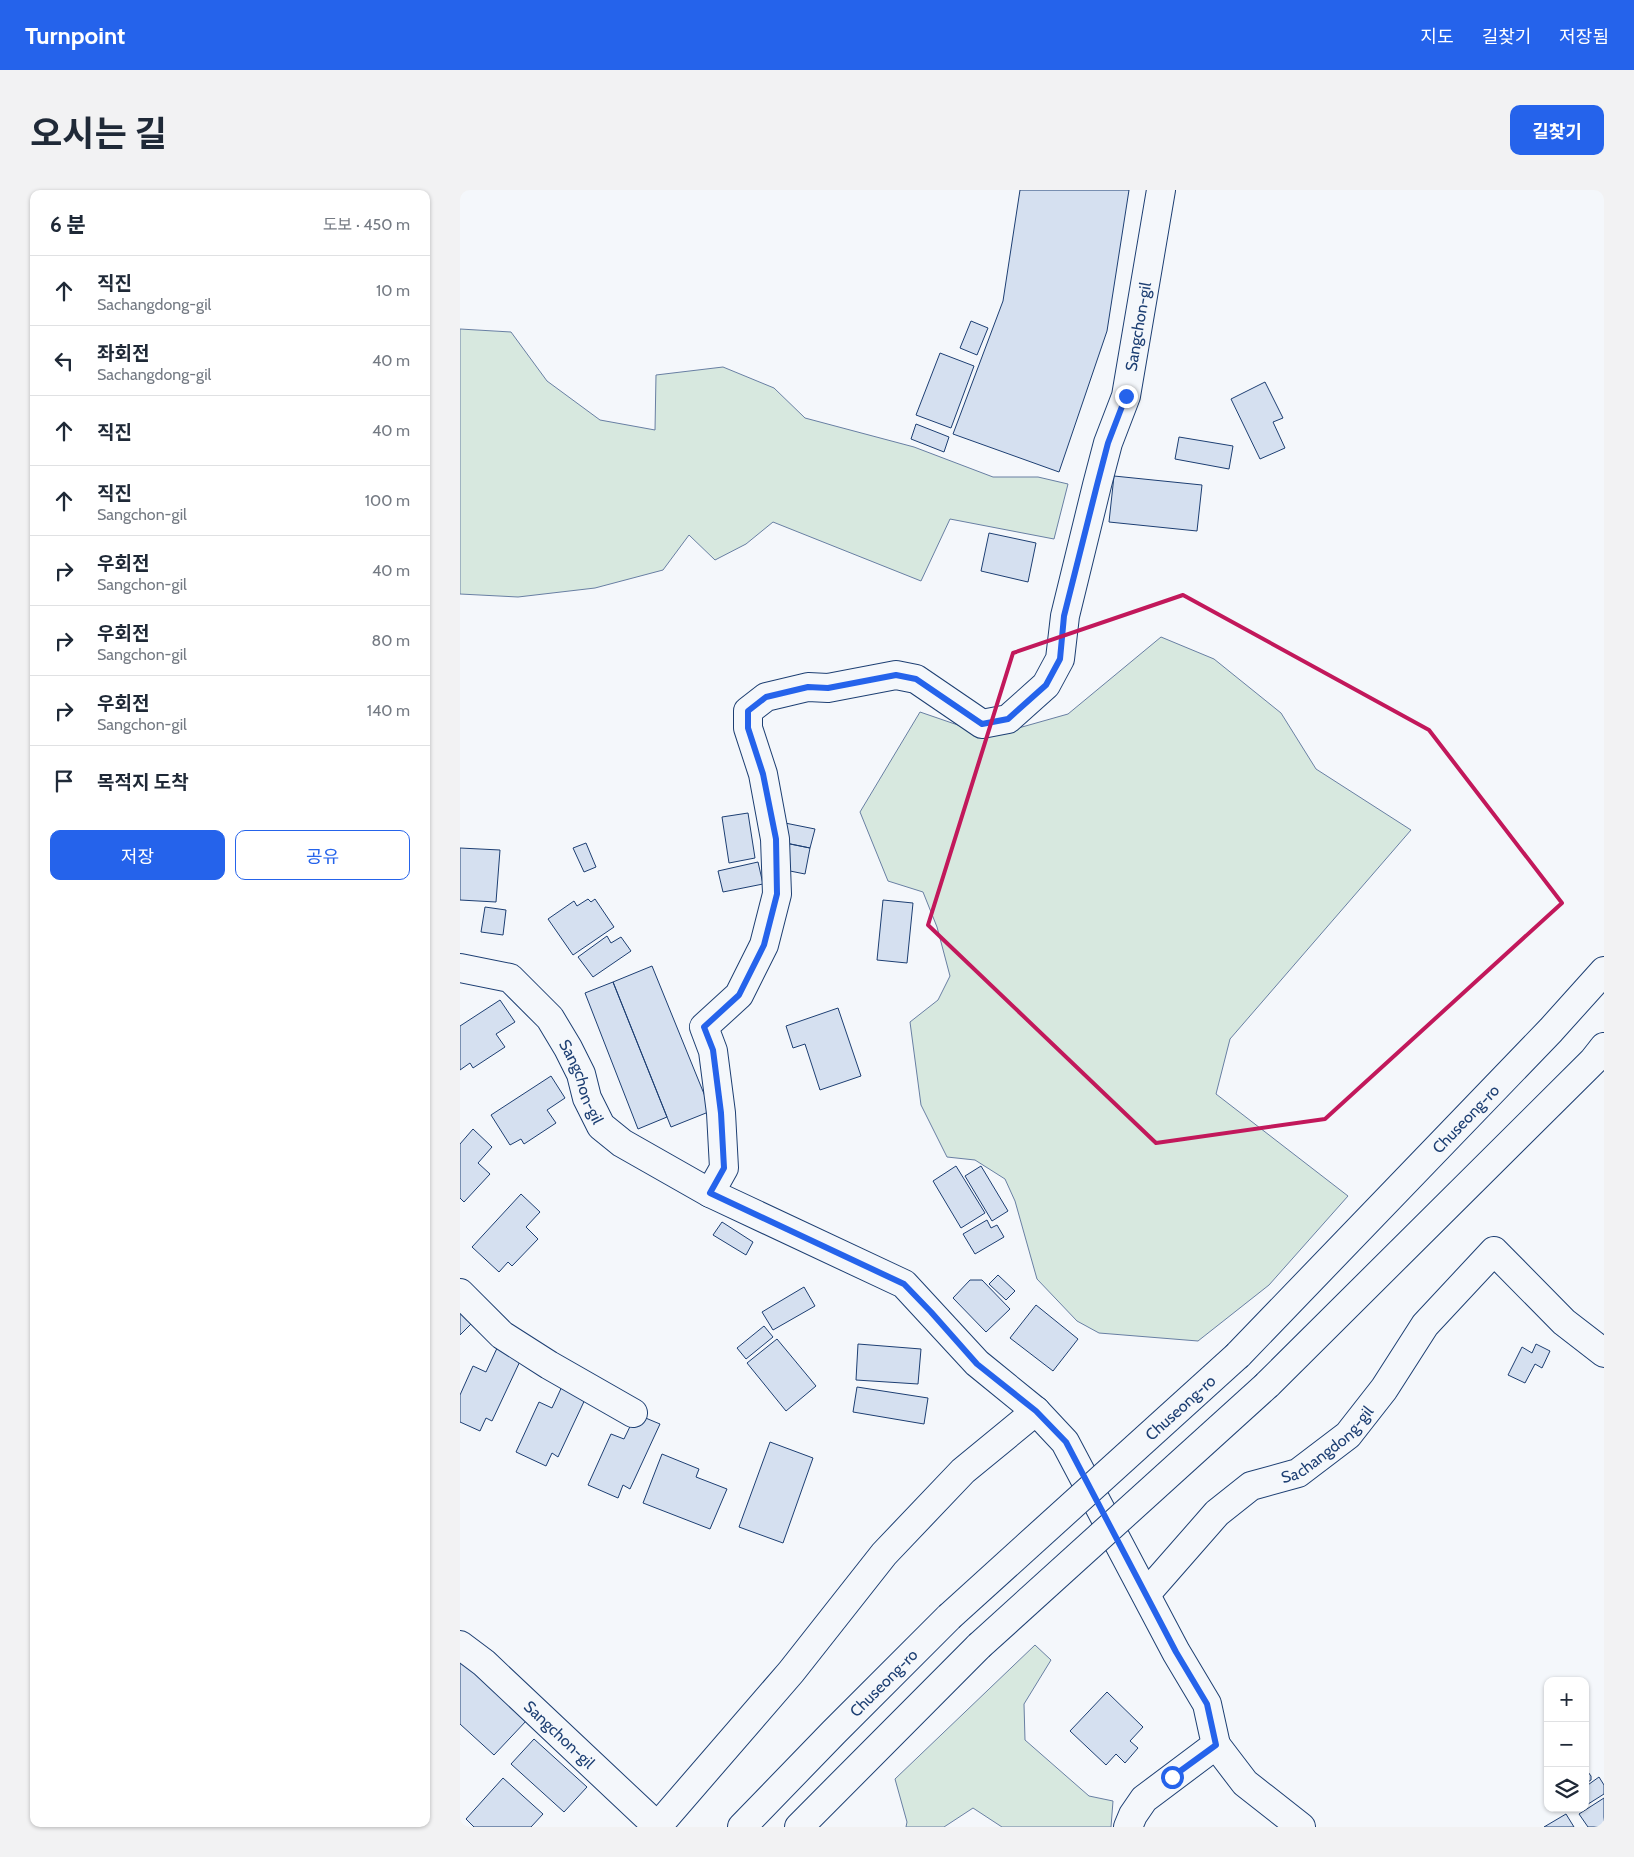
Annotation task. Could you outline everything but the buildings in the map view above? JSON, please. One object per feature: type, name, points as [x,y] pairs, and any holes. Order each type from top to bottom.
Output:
[{"type":"street","name":"Sangchon-gil","points":[[710,1193],[724,1168],[721,1113],[713,1050],[704,1027],[739,995],[764,945],[777,894],[776,839],[763,774],[748,728],[748,711],[766,697],[808,687],[828,688],[896,675],[916,679],[982,724],[1008,719],[1046,685],[1060,659],[1064,616],[1108,443],[1126,396],[1161,190]]},
{"type":"street","name":"Sangchon-gil","points":[[460,968],[510,978],[550,1018],[581,1074],[587,1098],[600,1126],[622,1143],[710,1193],[904,1284],[977,1364],[1036,1411],[1066,1442],[1146,1594]]},
{"type":"street","name":"Chuseong-ro","points":[[742,1827],[949,1618],[1238,1355],[1552,1030],[1604,971]]},
{"type":"street","points":[[799,1827],[979,1646],[1267,1385],[1604,1047]]},
{"type":"street","name":"Sachangdong-gil","points":[[1146,1594],[1217,1513],[1251,1486],[1298,1473],[1348,1435],[1384,1389],[1425,1325],[1494,1251],[1564,1322],[1604,1353]]},
{"type":"street","points":[[460,1293],[502,1335],[549,1365],[633,1412]]},
{"type":"street","points":[[657,1827],[792,1672],[884,1554],[962,1471],[1036,1411]]},
{"type":"street","points":[[1146,1594],[1176,1652],[1207,1704],[1216,1745],[1245,1783],[1301,1827]]},
{"type":"street","name":"Sangchon-gil","points":[[460,1645],[484,1663],[657,1827]]},
{"type":"street","points":[[1128,1827],[1133,1814],[1144,1799],[1216,1745]]},
{"type":"highlighted area","points":[[1183,595],[1429,730],[1562,903],[1325,1119],[1156,1143],[928,925],[1013,653]]},
{"type":"shaded area","points":[[460,329],[511,332],[547,381],[600,420],[655,430],[656,375],[723,367],[774,388],[805,418],[914,447],[993,477],[1038,477],[1068,484],[1054,539],[950,519],[921,581],[773,522],[746,544],[715,560],[689,535],[663,570],[595,588],[518,597],[460,594]]},
{"type":"shaded area","points":[[1161,637],[1214,659],[1281,713],[1316,769],[1411,830],[1230,1039],[1216,1094],[1348,1196],[1269,1285],[1198,1341],[1099,1333],[1077,1321],[1037,1279],[1015,1201],[1005,1179],[975,1160],[947,1157],[921,1105],[910,1022],[938,1000],[950,976],[937,927],[923,892],[888,881],[860,812],[920,712],[984,734],[1022,727],[1068,714]]},
{"type":"shaded area","points":[[1035,1645],[1051,1660],[1024,1704],[1025,1740],[1089,1796],[1113,1801],[1111,1827],[1002,1827],[973,1808],[944,1827],[906,1827],[907,1822],[895,1779]]},
{"type":"route","points":[[1126,396],[1108,443],[1064,616],[1060,659],[1046,685],[1008,719],[982,724],[916,679],[896,675],[828,688],[808,687],[766,697],[748,711],[748,728],[763,774],[776,839],[777,894],[764,945],[739,995],[704,1027],[713,1050],[721,1113],[724,1168],[710,1193],[904,1284],[977,1364],[1036,1411],[1066,1442],[1176,1652],[1207,1704],[1216,1745],[1172,1777]]}]
